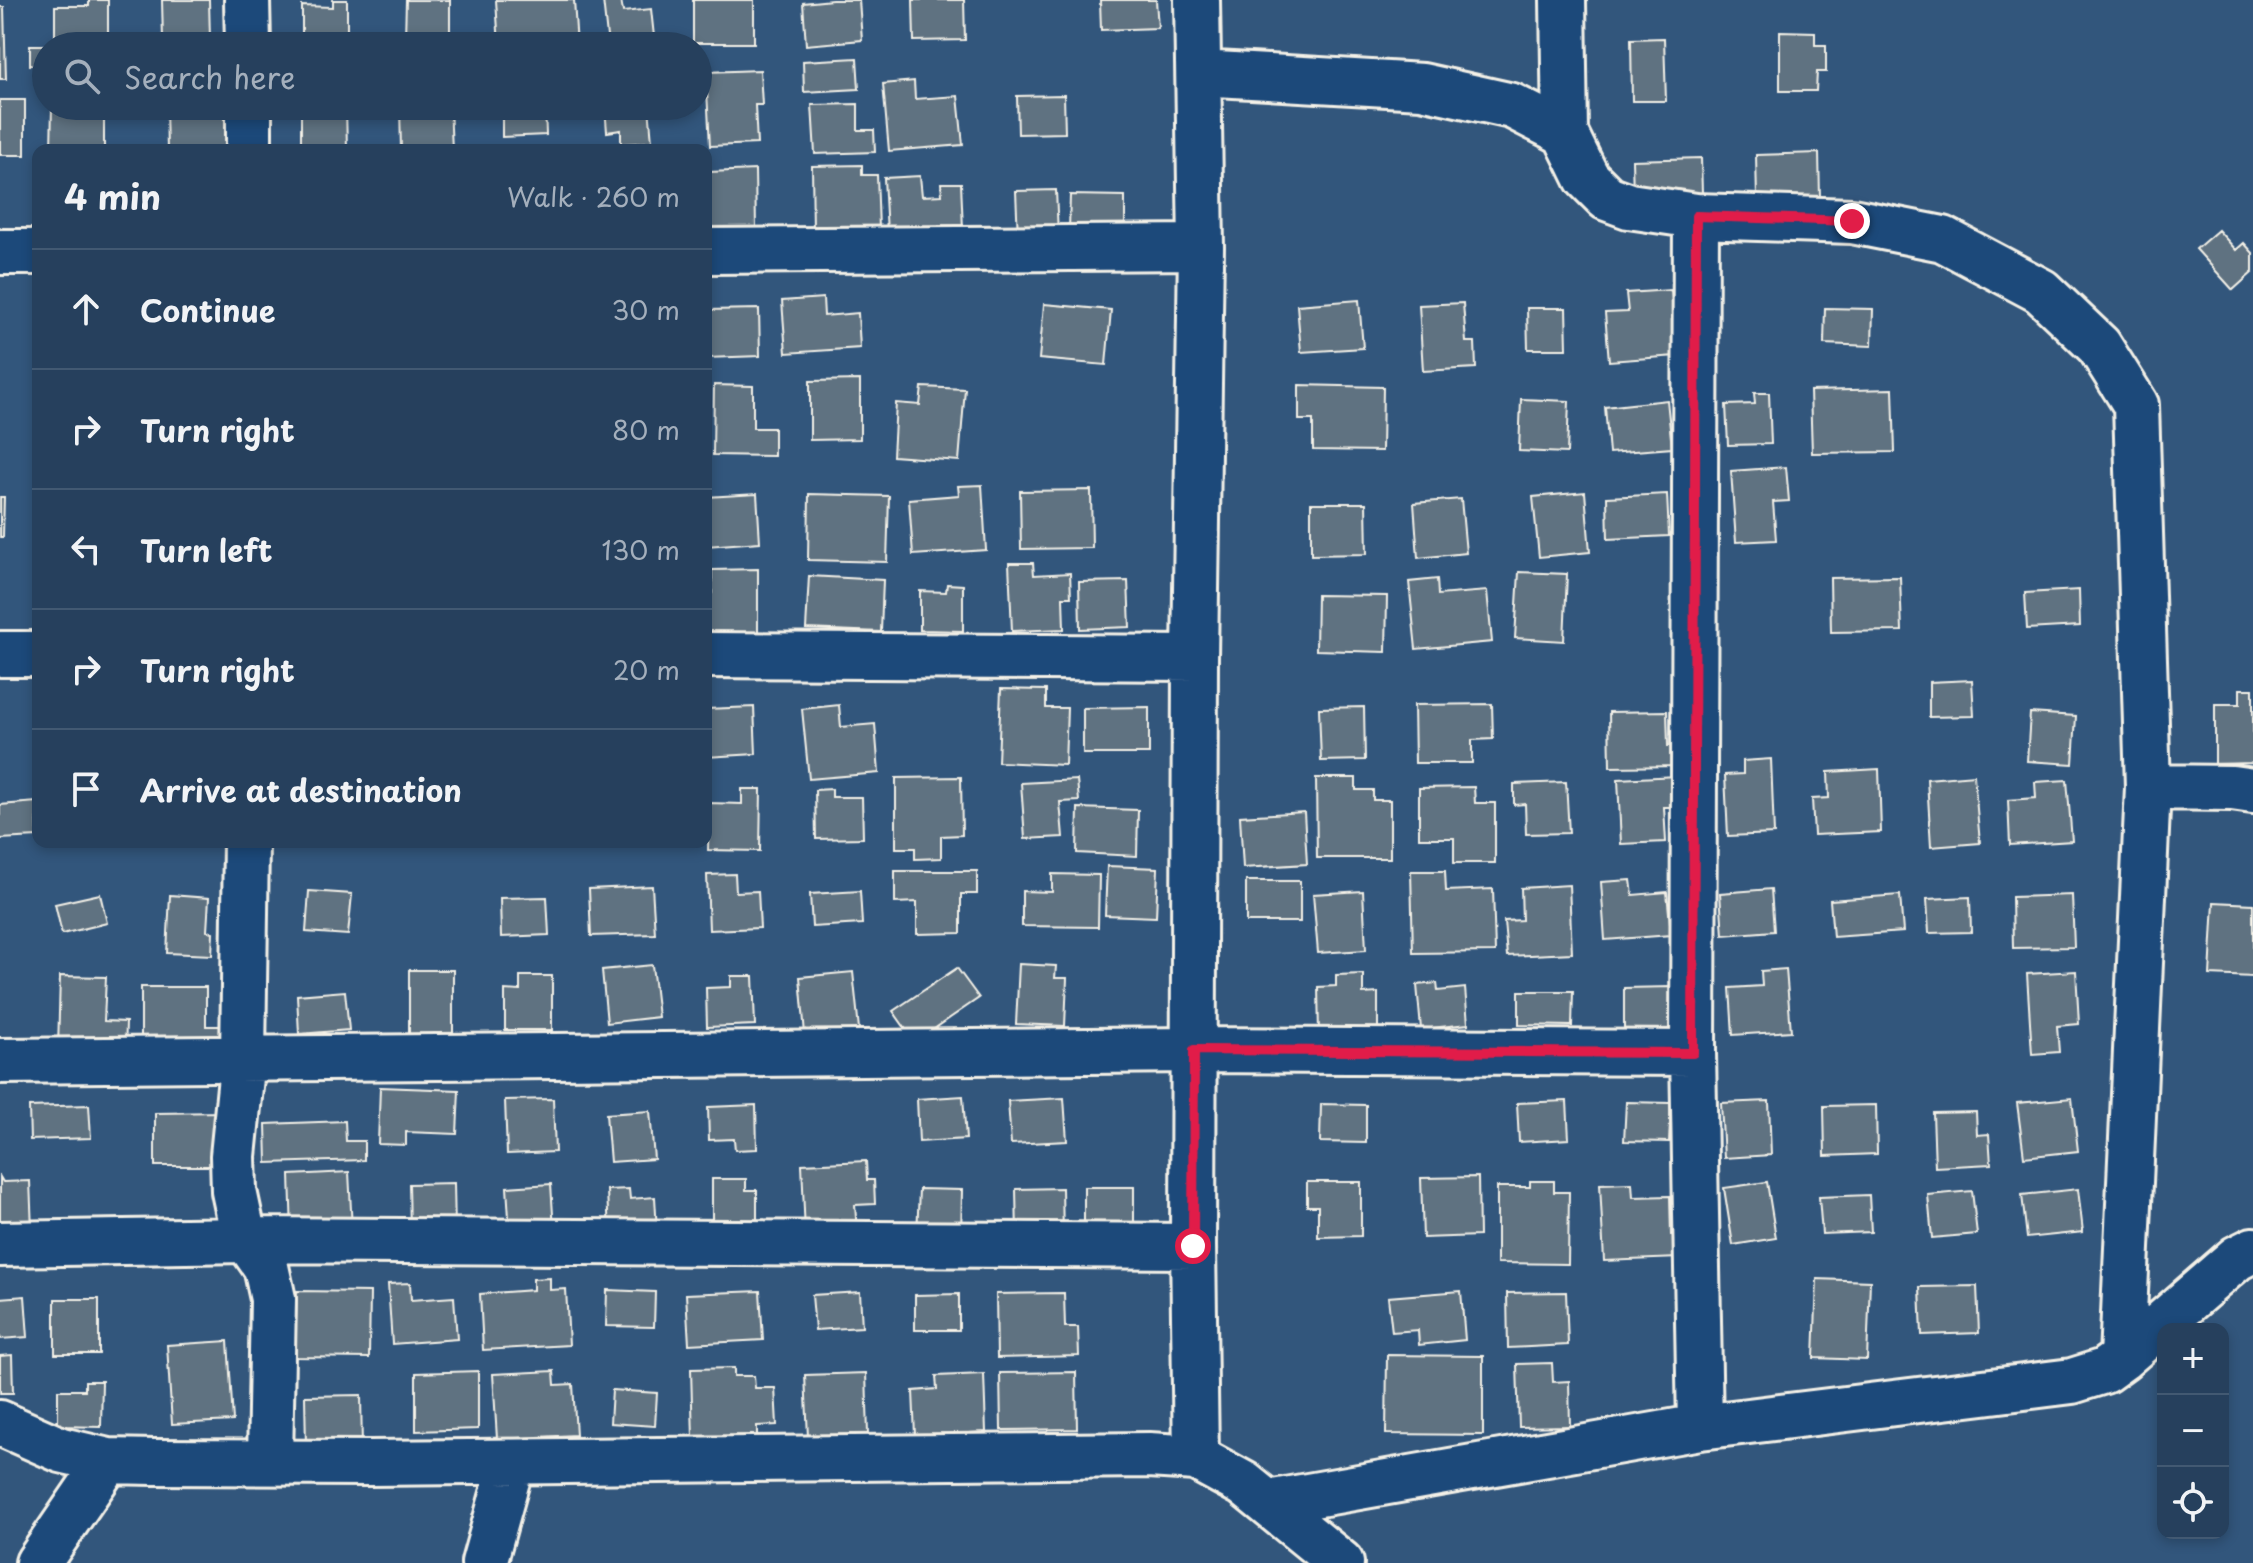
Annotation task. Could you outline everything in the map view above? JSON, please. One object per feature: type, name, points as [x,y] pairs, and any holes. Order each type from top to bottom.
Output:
[{"type":"street","points":[[247,0],[248,32]]},
{"type":"street","points":[[1196,1458],[1193,1246],[1195,658],[1201,247],[1197,0]]},
{"type":"street","points":[[1563,0],[1565,133],[1587,178],[1607,198],[1629,206],[1696,216],[1852,221],[1943,239],[2041,291],[2099,346],[2136,405],[2148,787],[2122,1358]]},
{"type":"street","points":[[1199,73],[1422,86],[1512,106],[1565,133]]},
{"type":"street","points":[[249,120],[249,144]]},
{"type":"street","points":[[1696,216],[1693,1053],[1700,1427]]},
{"type":"street","points":[[712,251],[1201,247]]},
{"type":"street","points":[[0,252],[32,252]]},
{"type":"street","points":[[0,654],[32,654]]},
{"type":"street","points":[[712,655],[1195,658]]},
{"type":"street","points":[[2148,787],[2253,791]]},
{"type":"street","points":[[246,848],[243,1057],[233,1156],[234,1191],[247,1240],[266,1267],[273,1299],[270,1462]]},
{"type":"street","points":[[0,1061],[1194,1050],[1693,1053]]},
{"type":"street","points":[[0,1244],[247,1240],[1193,1246]]},
{"type":"street","points":[[1268,1503],[1700,1427],[2072,1381],[2104,1371],[2122,1358],[2237,1258],[2253,1250]]},
{"type":"street","points":[[0,1423],[61,1450],[108,1461],[512,1462],[1149,1455],[1196,1458],[1244,1484],[1341,1563]]},
{"type":"street","points":[[38,1563],[108,1461]]},
{"type":"street","points":[[484,1563],[512,1462]]},
{"type":"building","points":[[89,0],[108,0],[108,32],[55,32],[55,6],[89,6]]},
{"type":"building","points":[[162,0],[209,0],[210,32],[163,32]]},
{"type":"building","points":[[333,0],[347,0],[347,32],[302,32],[302,6],[333,7]]},
{"type":"building","points":[[406,0],[450,0],[450,32],[405,32]]},
{"type":"building","points":[[496,0],[574,0],[576,32],[498,32]]},
{"type":"building","points":[[603,0],[621,0],[623,12],[651,9],[653,32],[606,32]]},
{"type":"building","points":[[693,0],[754,0],[754,43],[712,43],[712,32],[693,32]]},
{"type":"building","points":[[859,0],[862,40],[806,45],[803,3]]},
{"type":"building","points":[[913,0],[964,0],[965,40],[914,41]]},
{"type":"building","points":[[1100,0],[1156,0],[1158,28],[1101,30]]},
{"type":"building","points":[[0,7],[4,7],[6,79],[0,79]]},
{"type":"building","points":[[1780,31],[1815,32],[1815,45],[1826,45],[1826,72],[1817,72],[1816,91],[1780,91]]},
{"type":"building","points":[[1664,38],[1666,101],[1632,101],[1631,39]]},
{"type":"building","points":[[857,58],[859,89],[804,92],[803,61]]},
{"type":"building","points":[[760,70],[762,105],[755,105],[757,144],[710,144],[712,72]]},
{"type":"building","points":[[914,81],[915,99],[958,96],[963,145],[889,151],[883,84]]},
{"type":"building","points":[[1064,95],[1065,133],[1018,134],[1017,96]]},
{"type":"building","points":[[0,100],[25,100],[25,155],[0,155]]},
{"type":"building","points":[[858,104],[858,130],[874,130],[875,152],[815,154],[812,105]]},
{"type":"building","points":[[52,120],[104,120],[104,144],[51,144]]},
{"type":"building","points":[[166,120],[233,120],[234,144],[167,144]]},
{"type":"building","points":[[301,120],[346,120],[347,144],[301,144]]},
{"type":"building","points":[[400,120],[451,120],[452,144],[401,144]]},
{"type":"building","points":[[502,120],[545,120],[546,135],[502,137]]},
{"type":"building","points":[[606,120],[650,120],[652,142],[621,144],[621,130],[607,132]]},
{"type":"building","points":[[1819,153],[1820,198],[1757,200],[1756,155]]},
{"type":"building","points":[[1701,158],[1702,193],[1633,194],[1632,160]]},
{"type":"building","points":[[862,165],[862,175],[877,175],[879,229],[813,231],[812,166]]},
{"type":"building","points":[[755,170],[756,229],[712,230],[712,172]]},
{"type":"building","points":[[920,176],[922,196],[942,195],[941,183],[961,183],[963,229],[887,233],[884,178]]},
{"type":"building","points":[[1056,190],[1058,235],[1018,237],[1016,191]]},
{"type":"building","points":[[1070,195],[1125,196],[1125,232],[1069,231]]},
{"type":"building","points":[[2218,230],[2236,250],[2244,243],[2253,253],[2253,272],[2233,290],[2196,249]]},
{"type":"building","points":[[1671,290],[1676,356],[1609,361],[1605,313],[1628,312],[1626,293]]},
{"type":"building","points":[[823,298],[824,316],[858,313],[860,348],[786,353],[782,301]]},
{"type":"building","points":[[1359,300],[1363,348],[1301,352],[1297,305]]},
{"type":"building","points":[[1463,303],[1466,342],[1475,342],[1476,368],[1423,371],[1419,305]]},
{"type":"building","points":[[1044,304],[1111,310],[1106,365],[1039,359]]},
{"type":"building","points":[[1527,308],[1566,308],[1567,349],[1528,349]]},
{"type":"building","points":[[1825,308],[1873,309],[1872,346],[1824,344]]},
{"type":"building","points":[[759,309],[760,356],[712,358],[712,310]]},
{"type":"building","points":[[860,380],[860,439],[810,440],[810,381]]},
{"type":"building","points":[[714,385],[753,386],[753,428],[774,428],[774,456],[713,455]]},
{"type":"building","points":[[1299,385],[1383,387],[1382,451],[1313,450],[1313,420],[1299,420]]},
{"type":"building","points":[[922,387],[965,389],[959,461],[893,456],[896,403],[920,405]]},
{"type":"building","points":[[1893,389],[1895,452],[1812,453],[1810,391]]},
{"type":"building","points":[[1754,393],[1769,393],[1771,444],[1728,445],[1726,405],[1755,404]]},
{"type":"building","points":[[1521,399],[1569,401],[1567,453],[1519,451]]},
{"type":"building","points":[[1667,400],[1672,448],[1609,453],[1605,407]]},
{"type":"building","points":[[1786,467],[1789,501],[1773,502],[1776,540],[1736,542],[1731,471]]},
{"type":"building","points":[[982,485],[986,550],[913,555],[909,499],[959,495],[958,486]]},
{"type":"building","points":[[1091,490],[1092,548],[1021,549],[1020,491]]},
{"type":"building","points":[[1585,492],[1590,552],[1539,557],[1533,497]]},
{"type":"building","points":[[757,494],[760,542],[712,546],[712,497]]},
{"type":"building","points":[[809,494],[889,496],[887,562],[808,560]]},
{"type":"building","points":[[1667,494],[1669,536],[1608,539],[1607,497]]},
{"type":"building","points":[[0,497],[4,497],[3,537],[0,537]]},
{"type":"building","points":[[1461,499],[1466,553],[1418,558],[1414,503]]},
{"type":"building","points":[[1311,503],[1366,503],[1367,554],[1311,555]]},
{"type":"building","points":[[1009,563],[1033,563],[1034,575],[1070,573],[1071,597],[1063,597],[1064,629],[1012,631]]},
{"type":"building","points":[[758,569],[758,632],[712,632],[712,570]]},
{"type":"building","points":[[1519,572],[1567,574],[1564,641],[1515,638]]},
{"type":"building","points":[[809,576],[883,580],[881,632],[806,629]]},
{"type":"building","points":[[1900,577],[1902,631],[1831,632],[1830,578]]},
{"type":"building","points":[[1437,579],[1438,595],[1487,591],[1492,642],[1416,649],[1409,582]]},
{"type":"building","points":[[1128,581],[1130,627],[1080,629],[1079,582]]},
{"type":"building","points":[[947,584],[963,585],[963,631],[920,630],[920,591],[946,592]]},
{"type":"building","points":[[2079,590],[2080,626],[2027,629],[2025,593]]},
{"type":"building","points":[[1317,595],[1387,596],[1386,652],[1316,650]]},
{"type":"building","points":[[1972,680],[1974,716],[1929,717],[1929,682]]},
{"type":"building","points":[[1001,689],[1046,690],[1046,708],[1067,708],[1065,765],[998,762]]},
{"type":"building","points":[[2240,689],[2253,689],[2253,763],[2215,764],[2215,704],[2240,704]]},
{"type":"building","points":[[1492,704],[1493,739],[1472,740],[1472,763],[1415,763],[1414,705]]},
{"type":"building","points":[[839,705],[841,727],[875,724],[879,773],[809,779],[802,709]]},
{"type":"building","points":[[754,707],[756,754],[712,757],[712,709]]},
{"type":"building","points":[[1149,707],[1149,754],[1083,754],[1083,708]]},
{"type":"building","points":[[1364,707],[1365,760],[1321,761],[1319,708]]},
{"type":"building","points":[[1667,711],[1668,746],[1683,746],[1683,766],[1610,767],[1609,712]]},
{"type":"building","points":[[2030,713],[2076,716],[2073,764],[2027,761]]},
{"type":"building","points":[[1771,759],[1774,834],[1728,836],[1725,775],[1743,774],[1743,761]]},
{"type":"building","points":[[1879,769],[1881,832],[1814,835],[1812,799],[1829,798],[1828,772]]},
{"type":"building","points":[[1974,775],[1980,843],[1931,847],[1927,779]]},
{"type":"building","points":[[1677,776],[1678,807],[1664,807],[1666,842],[1621,844],[1618,779]]},
{"type":"building","points":[[961,777],[962,835],[941,836],[941,858],[915,859],[915,848],[896,848],[896,778]]},
{"type":"building","points":[[1316,778],[1356,778],[1356,790],[1373,790],[1373,800],[1390,800],[1390,858],[1317,858]]},
{"type":"building","points":[[1077,780],[1079,801],[1060,802],[1063,837],[1025,839],[1021,783]]},
{"type":"building","points":[[2067,780],[2072,841],[2010,845],[2008,800],[2036,798],[2035,782]]},
{"type":"building","points":[[1566,782],[1569,833],[1526,834],[1525,804],[1514,805],[1514,784]]},
{"type":"building","points":[[1474,787],[1475,803],[1495,803],[1495,863],[1454,863],[1454,838],[1419,838],[1419,788]]},
{"type":"building","points":[[742,789],[761,789],[760,851],[708,850],[712,848],[712,803],[742,804]]},
{"type":"building","points":[[832,789],[832,797],[862,797],[863,838],[816,839],[815,790]]},
{"type":"building","points":[[32,802],[32,837],[0,839],[0,805]]},
{"type":"building","points":[[1078,808],[1138,810],[1137,856],[1077,853]]},
{"type":"building","points":[[1304,812],[1307,864],[1243,868],[1240,816]]},
{"type":"building","points":[[1107,866],[1158,868],[1156,917],[1105,915]]},
{"type":"building","points":[[895,871],[977,871],[977,894],[961,894],[961,933],[917,934],[917,902],[895,903]]},
{"type":"building","points":[[1411,871],[1445,871],[1446,891],[1493,889],[1495,952],[1413,953]]},
{"type":"building","points":[[735,874],[736,892],[758,891],[760,928],[709,930],[707,875]]},
{"type":"building","points":[[1052,874],[1099,875],[1098,927],[1022,926],[1022,891],[1052,892]]},
{"type":"building","points":[[1631,880],[1633,895],[1667,892],[1671,935],[1605,940],[1601,882]]},
{"type":"building","points":[[1246,881],[1300,881],[1300,922],[1246,922]]},
{"type":"building","points":[[1569,885],[1572,953],[1507,956],[1504,921],[1522,920],[1521,888]]},
{"type":"building","points":[[652,886],[655,934],[591,936],[589,889]]},
{"type":"building","points":[[1771,889],[1774,931],[1723,935],[1720,893]]},
{"type":"building","points":[[309,891],[352,894],[348,935],[306,932]]},
{"type":"building","points":[[860,891],[862,924],[812,927],[810,894]]},
{"type":"building","points":[[1363,891],[1366,950],[1318,953],[1313,894]]},
{"type":"building","points":[[100,894],[107,923],[62,934],[55,904]]},
{"type":"building","points":[[170,895],[209,898],[207,931],[213,932],[212,955],[167,953]]},
{"type":"building","points":[[1900,895],[1903,932],[1833,937],[1830,900]]},
{"type":"building","points":[[2072,895],[2074,947],[2013,948],[2012,897]]},
{"type":"building","points":[[547,897],[549,935],[501,937],[500,898]]},
{"type":"building","points":[[1970,897],[1971,932],[1929,933],[1927,899]]},
{"type":"building","points":[[2214,902],[2253,904],[2253,977],[2210,975]]},
{"type":"building","points":[[1019,964],[1056,966],[1055,978],[1067,978],[1065,1026],[1016,1024]]},
{"type":"building","points":[[652,965],[658,1017],[607,1023],[602,970]]},
{"type":"building","points":[[957,968],[979,998],[915,1042],[893,1011]]},
{"type":"building","points":[[1786,969],[1791,1031],[1733,1035],[1730,988],[1762,986],[1761,971]]},
{"type":"building","points":[[409,970],[453,970],[453,1040],[409,1040]]},
{"type":"building","points":[[2076,971],[2079,1024],[2057,1026],[2059,1052],[2032,1054],[2027,974]]},
{"type":"building","points":[[853,972],[859,1029],[805,1034],[800,977]]},
{"type":"building","points":[[1363,974],[1363,994],[1378,993],[1378,1033],[1319,1034],[1318,987],[1336,986],[1336,975]]},
{"type":"building","points":[[60,976],[106,977],[104,1021],[126,1022],[125,1052],[58,1049]]},
{"type":"building","points":[[520,976],[552,976],[552,1030],[505,1030],[505,990],[520,991]]},
{"type":"building","points":[[731,976],[753,976],[755,1025],[707,1027],[706,988],[731,987]]},
{"type":"building","points":[[1437,983],[1438,991],[1465,988],[1468,1024],[1421,1029],[1417,985]]},
{"type":"building","points":[[141,987],[206,987],[206,1026],[233,1026],[233,1046],[141,1046]]},
{"type":"building","points":[[1671,987],[1673,1040],[1624,1042],[1624,988]]},
{"type":"building","points":[[345,991],[349,1030],[299,1034],[297,995]]},
{"type":"building","points":[[1519,991],[1573,991],[1572,1026],[1519,1025]]},
{"type":"building","points":[[380,1087],[459,1090],[457,1134],[406,1132],[406,1145],[378,1144]]},
{"type":"building","points":[[963,1096],[966,1139],[919,1142],[917,1099]]},
{"type":"building","points":[[1064,1098],[1067,1141],[1011,1144],[1008,1101]]},
{"type":"building","points":[[2072,1098],[2078,1151],[2024,1157],[2017,1103]]},
{"type":"building","points":[[553,1099],[555,1152],[507,1154],[505,1100]]},
{"type":"building","points":[[1567,1101],[1569,1139],[1519,1142],[1517,1103]]},
{"type":"building","points":[[1769,1101],[1771,1155],[1724,1158],[1721,1103]]},
{"type":"building","points":[[1626,1102],[1671,1103],[1669,1142],[1624,1141]]},
{"type":"building","points":[[1321,1104],[1366,1105],[1366,1143],[1320,1142]]},
{"type":"building","points":[[89,1105],[91,1138],[30,1140],[29,1107]]},
{"type":"building","points":[[756,1105],[757,1149],[735,1150],[734,1139],[709,1140],[708,1107]]},
{"type":"building","points":[[1876,1105],[1877,1154],[1825,1156],[1824,1106]]},
{"type":"building","points":[[650,1111],[654,1159],[610,1162],[606,1114]]},
{"type":"building","points":[[226,1112],[227,1166],[155,1166],[155,1113]]},
{"type":"building","points":[[1976,1112],[1977,1135],[1989,1134],[1991,1164],[1935,1167],[1933,1113]]},
{"type":"building","points":[[345,1121],[346,1141],[364,1141],[364,1160],[267,1163],[266,1124]]},
{"type":"building","points":[[866,1161],[867,1180],[874,1180],[875,1204],[855,1205],[857,1231],[805,1234],[802,1164]]},
{"type":"building","points":[[349,1172],[352,1229],[292,1233],[290,1175]]},
{"type":"building","points":[[0,1177],[3,1182],[30,1181],[32,1230],[0,1232]]},
{"type":"building","points":[[1478,1177],[1479,1236],[1423,1238],[1421,1178]]},
{"type":"building","points":[[712,1179],[746,1179],[746,1190],[757,1190],[757,1234],[712,1234]]},
{"type":"building","points":[[1530,1181],[1554,1181],[1554,1192],[1569,1192],[1568,1264],[1497,1263],[1497,1187],[1530,1187]]},
{"type":"building","points":[[1307,1182],[1361,1182],[1361,1236],[1318,1237],[1318,1206],[1307,1206]]},
{"type":"building","points":[[1767,1182],[1776,1238],[1733,1245],[1724,1188]]},
{"type":"building","points":[[454,1183],[455,1231],[410,1231],[409,1184]]},
{"type":"building","points":[[1632,1183],[1633,1197],[1670,1196],[1671,1235],[1678,1235],[1679,1258],[1604,1261],[1600,1184]]},
{"type":"building","points":[[551,1184],[554,1230],[510,1233],[507,1187]]},
{"type":"building","points":[[1084,1187],[1134,1187],[1134,1232],[1084,1232]]},
{"type":"building","points":[[1062,1188],[1063,1235],[1017,1235],[1016,1189]]},
{"type":"building","points":[[629,1189],[630,1199],[655,1197],[657,1231],[609,1234],[607,1190]]},
{"type":"building","points":[[919,1189],[962,1190],[961,1237],[917,1235]]},
{"type":"building","points":[[2078,1189],[2083,1232],[2027,1238],[2022,1195]]},
{"type":"building","points":[[1972,1191],[1977,1234],[1932,1238],[1928,1195]]},
{"type":"building","points":[[1869,1195],[1871,1232],[1822,1234],[1819,1197]]},
{"type":"building","points":[[550,1278],[550,1290],[566,1289],[569,1345],[483,1350],[480,1294],[533,1290],[533,1279]]},
{"type":"building","points":[[1817,1279],[1870,1281],[1867,1360],[1814,1358]]},
{"type":"building","points":[[410,1283],[411,1300],[454,1297],[457,1339],[392,1344],[388,1284]]},
{"type":"building","points":[[1977,1286],[1979,1333],[1922,1335],[1920,1287]]},
{"type":"building","points":[[607,1290],[655,1292],[654,1327],[606,1326]]},
{"type":"building","points":[[297,1291],[370,1292],[369,1358],[295,1357]]},
{"type":"building","points":[[760,1291],[763,1340],[689,1344],[686,1294]]},
{"type":"building","points":[[1461,1291],[1465,1340],[1419,1345],[1418,1330],[1392,1332],[1388,1297]]},
{"type":"building","points":[[860,1292],[862,1327],[815,1330],[812,1295]]},
{"type":"building","points":[[1566,1292],[1568,1345],[1508,1348],[1507,1293]]},
{"type":"building","points":[[1064,1293],[1065,1327],[1078,1327],[1079,1356],[997,1358],[996,1294]]},
{"type":"building","points":[[959,1294],[959,1330],[915,1330],[915,1295]]},
{"type":"building","points":[[25,1296],[28,1337],[0,1339],[0,1298]]},
{"type":"building","points":[[55,1299],[99,1299],[99,1354],[55,1354]]},
{"type":"building","points":[[228,1341],[233,1421],[172,1424],[167,1345]]},
{"type":"building","points":[[12,1355],[13,1393],[0,1393],[0,1356]]},
{"type":"building","points":[[1387,1355],[1483,1356],[1483,1435],[1386,1434]]},
{"type":"building","points":[[1552,1363],[1553,1382],[1569,1381],[1570,1426],[1519,1427],[1517,1364]]},
{"type":"building","points":[[734,1368],[734,1376],[754,1376],[755,1388],[775,1388],[777,1425],[757,1426],[757,1437],[693,1439],[691,1369]]},
{"type":"building","points":[[478,1371],[478,1429],[416,1431],[416,1373]]},
{"type":"building","points":[[554,1371],[555,1385],[573,1384],[576,1435],[497,1439],[493,1374]]},
{"type":"building","points":[[1076,1372],[1077,1429],[1001,1430],[1000,1373]]},
{"type":"building","points":[[866,1373],[868,1434],[808,1437],[805,1375]]},
{"type":"building","points":[[984,1374],[986,1432],[915,1436],[913,1391],[937,1389],[936,1376]]},
{"type":"building","points":[[85,1381],[102,1381],[101,1427],[58,1426],[58,1390],[85,1390]]},
{"type":"building","points":[[612,1390],[657,1393],[655,1426],[610,1423]]},
{"type":"building","points":[[361,1395],[362,1447],[306,1447],[305,1396]]},
{"type":"route","points":[[1193,1246],[1194,1050],[1693,1053],[1696,216],[1852,221]]}]
